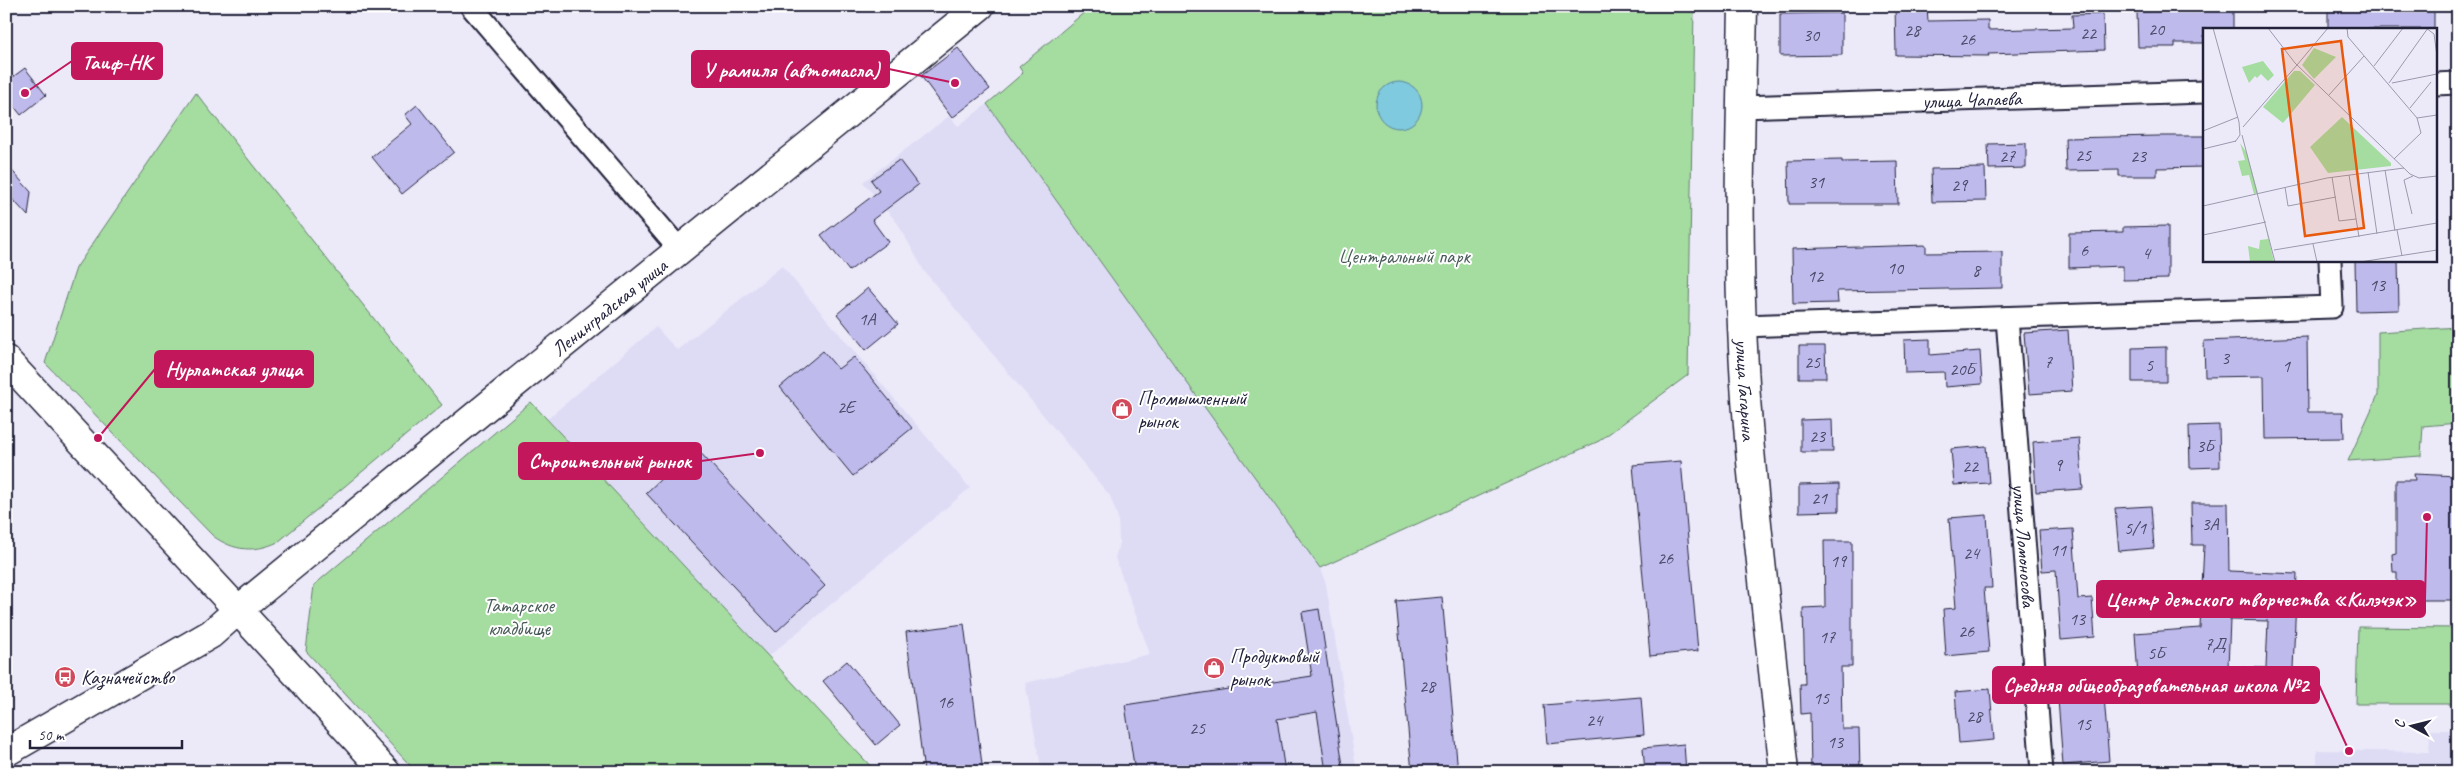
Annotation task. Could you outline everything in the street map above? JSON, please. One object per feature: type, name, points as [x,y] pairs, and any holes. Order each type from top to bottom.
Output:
[{"type":"main road","name":"Ленинградская улица","points":[[6,752],[211,634],[556,348],[680,250],[980,6]]},
{"type":"main road","name":"улица Гагарина","points":[[1742,6],[1740,241],[1742,326],[1749,425],[1784,772]]},
{"type":"main road","points":[[6,360],[386,772]]},
{"type":"street","points":[[471,6],[680,250]]},
{"type":"street","points":[[2436,84],[2458,83]]},
{"type":"street","name":"улица Чапаева","points":[[1741,107],[2203,92]]},
{"type":"street","points":[[1742,326],[2332,307],[2330,261]]},
{"type":"street","name":"улица Ломоносова","points":[[2008,318],[2042,772]]},
{"type":"shaded area","name":"Промышленный рынок","points":[[987,104],[1320,568],[1326,584],[1357,772],[1042,772],[1025,683],[1150,654],[1115,558],[1119,542],[1118,518],[1110,496],[924,271],[898,224],[863,182],[949,116],[958,126]]},
{"type":"shaded area","points":[[782,266],[970,488],[768,657],[547,419],[656,327],[677,350]]},
{"type":"shaded area","points":[[2430,730],[2458,730],[2458,772],[2317,772],[2317,750],[2429,752]]},
{"type":"green space","name":"Центральный парк","points":[[1092,6],[1694,6],[1688,375],[1599,441],[1320,568],[987,104],[1023,73],[1019,67]]},
{"type":"green space","points":[[196,93],[442,405],[278,542],[261,548],[244,549],[236,547],[213,536],[45,363],[76,268]]},
{"type":"green space","points":[[2458,327],[2458,423],[2423,426],[2421,456],[2348,461],[2378,395],[2378,332]]},
{"type":"green space","name":"Татарское кладбище","points":[[531,402],[876,772],[416,772],[306,651],[314,585]]},
{"type":"green space","points":[[2358,627],[2458,628],[2458,704],[2356,704]]},
{"type":"water","points":[[1399,82],[1412,86],[1418,92],[1422,105],[1418,118],[1412,124],[1399,128],[1386,124],[1380,118],[1376,105],[1380,92],[1386,86]]},
{"type":"building","points":[[1895,6],[1927,6],[1928,21],[1988,20],[1988,30],[2073,28],[2072,15],[2103,14],[2104,50],[1988,54],[1989,56],[1896,55]]},
{"type":"building","points":[[2434,6],[2434,28],[2328,28],[2328,9]]},
{"type":"building","points":[[2233,7],[2233,28],[2203,28],[2203,43],[2175,43],[2175,47],[2138,47],[2137,12],[2201,11],[2201,8]]},
{"type":"building","points":[[1842,13],[1842,55],[1780,56],[1780,14]]},
{"type":"building","points":[[958,48],[990,89],[952,118],[921,76]]},
{"type":"building","points":[[25,68],[46,95],[21,115],[6,96],[6,82]]},
{"type":"building","points":[[417,105],[454,152],[402,194],[372,157],[412,124],[405,115]]},
{"type":"building","points":[[2203,136],[2203,167],[2157,168],[2157,176],[2119,176],[2119,170],[2066,171],[2065,138]]},
{"type":"building","points":[[2026,143],[2026,168],[1989,169],[1988,144]]},
{"type":"building","points":[[899,160],[918,185],[872,220],[888,242],[849,271],[821,235],[879,191],[871,180]]},
{"type":"building","points":[[1842,160],[1842,162],[1897,161],[1898,204],[1789,204],[1788,161]]},
{"type":"building","points":[[6,164],[31,192],[28,216],[6,192]]},
{"type":"building","points":[[1985,168],[1986,201],[1932,202],[1931,169]]},
{"type":"building","points":[[2168,226],[2168,279],[2123,280],[2123,266],[2069,268],[2069,233],[2123,232],[2123,227]]},
{"type":"building","points":[[1926,245],[1926,253],[2002,252],[2002,288],[1837,291],[1838,303],[1793,304],[1792,249]]},
{"type":"building","points":[[2355,261],[2398,261],[2399,310],[2356,311]]},
{"type":"building","points":[[868,288],[898,324],[866,350],[837,314]]},
{"type":"building","points":[[2068,330],[2072,391],[2029,394],[2024,333]]},
{"type":"building","points":[[2307,337],[2308,412],[2343,412],[2344,438],[2265,439],[2264,376],[2205,377],[2204,341]]},
{"type":"building","points":[[1930,339],[1930,355],[1980,351],[1982,384],[1945,387],[1944,372],[1905,373],[1904,340]]},
{"type":"building","points":[[1799,346],[1825,346],[1826,378],[1799,378]]},
{"type":"building","points":[[2166,347],[2166,382],[2132,382],[2132,348]]},
{"type":"building","points":[[823,351],[838,369],[854,357],[912,428],[853,476],[780,387]]},
{"type":"building","points":[[1832,419],[1833,452],[1801,452],[1801,420]]},
{"type":"building","points":[[2219,425],[2220,467],[2190,468],[2189,426]]},
{"type":"building","points":[[2079,438],[2083,489],[2036,492],[2033,442]]},
{"type":"building","points":[[1986,446],[1989,483],[1954,485],[1951,449]]},
{"type":"building","points":[[695,447],[825,586],[776,632],[646,493]]},
{"type":"building","points":[[1681,461],[1698,651],[1650,656],[1633,465]]},
{"type":"building","points":[[2414,474],[2458,476],[2458,600],[2397,600],[2397,572],[2393,572],[2392,554],[2396,553],[2396,480],[2415,480]]},
{"type":"building","points":[[1839,484],[1839,511],[1799,512],[1799,485]]},
{"type":"building","points":[[2191,503],[2228,503],[2229,571],[2297,574],[2292,693],[2198,690],[2199,672],[2138,677],[2135,633],[2200,628],[2204,545],[2192,545]],"holes":[[[2230,620],[2268,621],[2266,668],[2228,667]]]},
{"type":"building","points":[[2151,506],[2154,548],[2119,551],[2115,508]]},
{"type":"building","points":[[1987,515],[1992,588],[1984,588],[1989,652],[1946,656],[1943,609],[1956,608],[1949,518]]},
{"type":"building","points":[[2073,529],[2078,599],[2092,598],[2095,637],[2061,640],[2056,570],[2042,571],[2039,531]]},
{"type":"building","points":[[1824,541],[1852,541],[1852,667],[1841,667],[1842,729],[1859,729],[1860,772],[1811,772],[1810,713],[1801,714],[1800,684],[1805,684],[1803,608],[1825,607]]},
{"type":"building","points":[[1442,597],[1458,772],[1412,772],[1396,601]]},
{"type":"building","points":[[1319,609],[1344,772],[1326,772],[1317,712],[1277,719],[1285,772],[1135,772],[1125,705],[1312,676],[1302,612]]},
{"type":"building","points":[[964,624],[983,772],[924,772],[906,632]]},
{"type":"building","points":[[847,661],[900,725],[876,745],[823,681]]},
{"type":"building","points":[[2103,683],[2109,761],[2063,765],[2057,686]]},
{"type":"building","points":[[1990,689],[1994,740],[1959,743],[1955,692]]},
{"type":"building","points":[[1641,697],[1644,735],[1547,744],[1544,705]]},
{"type":"building","points":[[1684,744],[1686,772],[1645,772],[1643,748]]},
{"type":"place","name":"У рамиля (автомасла)","points":[[955,83]]},
{"type":"place","name":"Таиф-НК","points":[[25,93]]},
{"type":"place","name":"Промышленный рынок","points":[[1122,409]]},
{"type":"place","name":"Нурлатская улица","points":[[98,438]]},
{"type":"place","name":"Строительный рынок","points":[[760,453]]},
{"type":"place","name":"Центр детского творчества «Килэчэк»","points":[[2427,517]]},
{"type":"place","name":"Продуктовый рынок","points":[[1214,668]]},
{"type":"place","name":"Казначейство","points":[[65,677]]},
{"type":"place","name":"Средняя общеобразовательная школа №2","points":[[2349,751]]}]
